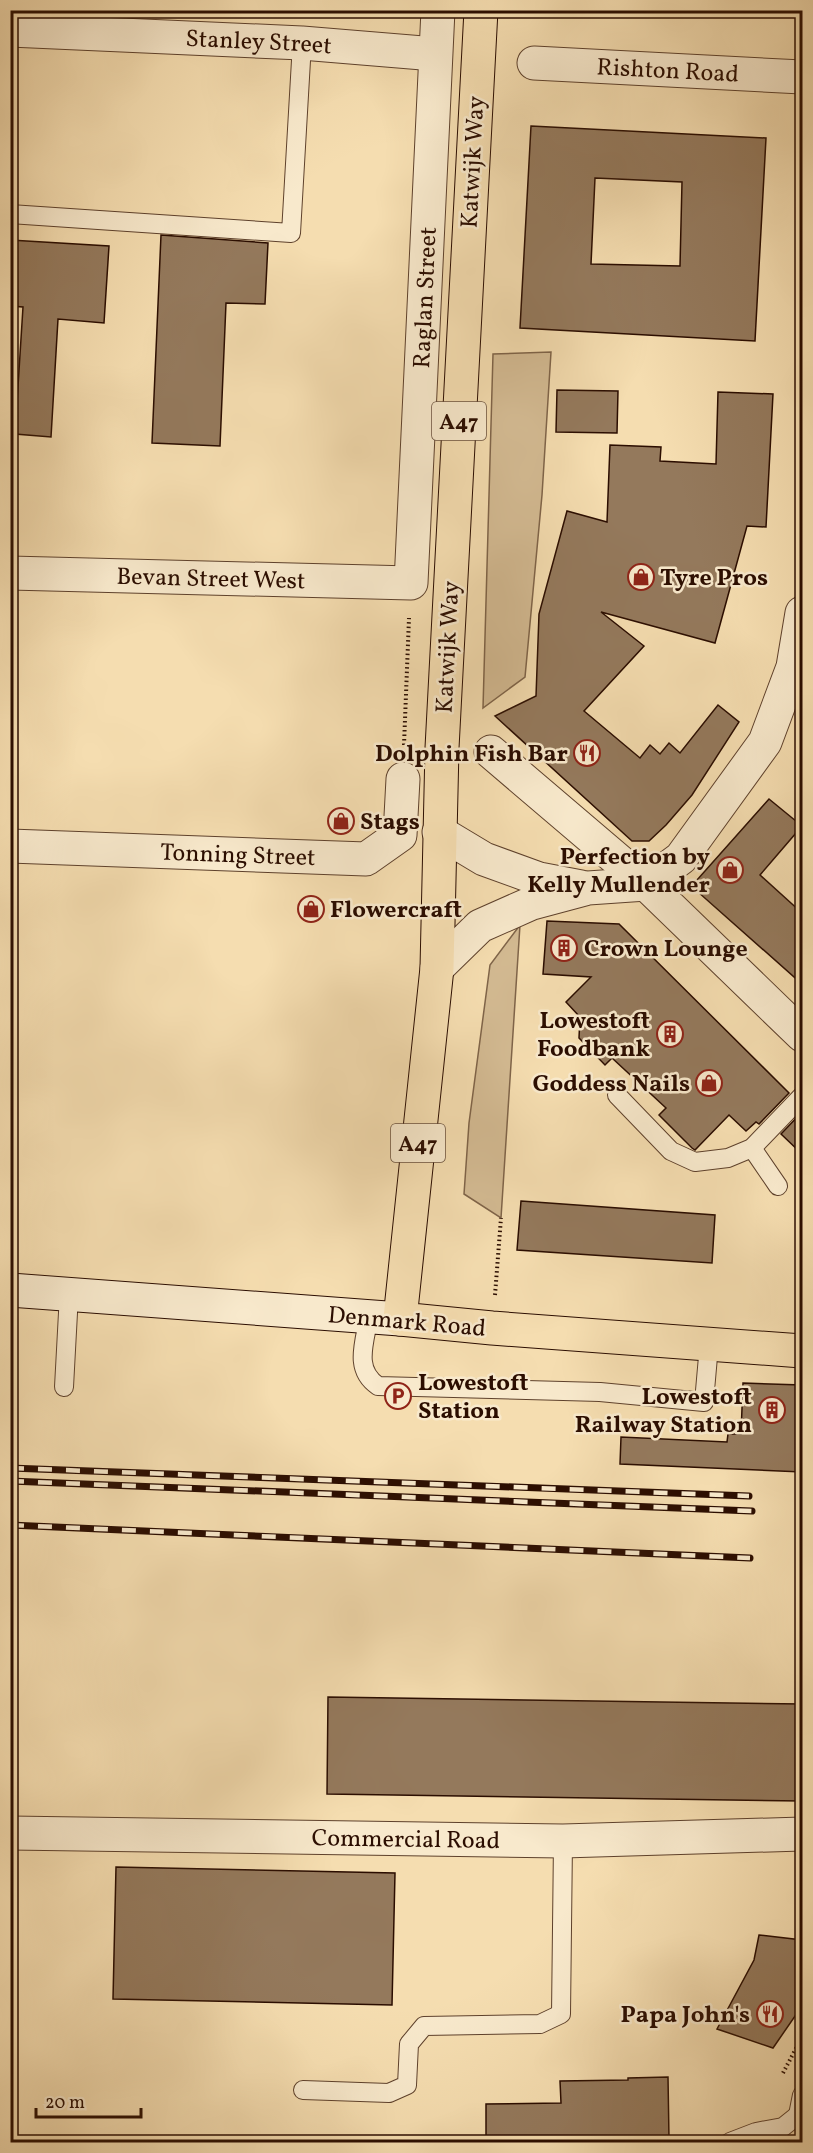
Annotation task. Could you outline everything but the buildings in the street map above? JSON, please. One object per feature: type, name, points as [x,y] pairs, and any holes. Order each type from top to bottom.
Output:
[{"type":"highway","name":"Katwijk Way","points":[[384,1317],[437,968],[439,832],[481,10]]},
{"type":"highway","name":"Denmark Road","points":[[384,1317],[492,1328],[802,1352]]},
{"type":"street","name":"Raglan Street","points":[[411,583],[438,10]]},
{"type":"street","name":"Stanley Street","points":[[10,30],[131,23],[302,43],[435,54]]},
{"type":"street","name":"Rishton Road","points":[[534,63],[802,77]]},
{"type":"street","name":"Bevan Street West","points":[[10,573],[411,583]]},
{"type":"street","points":[[437,968],[480,926],[532,903],[588,888],[646,884],[681,858],[765,742],[793,667],[802,622]]},
{"type":"street","points":[[491,752],[646,884],[802,1035]]},
{"type":"street","name":"Tonning Street","points":[[10,846],[366,859],[400,835],[402,779]]},
{"type":"street","points":[[439,832],[484,859],[539,879],[588,888]]},
{"type":"street","name":"Denmark Road","points":[[10,1290],[384,1317]]},
{"type":"street","name":"Commercial Road","points":[[10,1833],[563,1841],[802,1834]]},
{"type":"lane","points":[[10,214],[291,233],[302,43]]},
{"type":"lane","points":[[617,1095],[671,1150],[695,1162],[728,1158],[753,1148],[802,1096]]},
{"type":"lane","points":[[753,1148],[778,1186]]},
{"type":"lane","points":[[64,1387],[69,1294]]},
{"type":"lane","points":[[384,1317],[362,1359],[363,1371],[368,1380],[378,1386],[600,1392],[704,1402],[709,1345]]},
{"type":"lane","points":[[303,2090],[389,2093],[407,2085],[409,2044],[423,2026],[540,2024],[561,2014],[563,1841]]},
{"type":"lane","points":[[730,2142],[756,2132],[783,2127],[800,2119],[802,2095]]},
{"type":"path","points":[[10,393],[13,365]]},
{"type":"path","points":[[404,745],[411,583]]},
{"type":"path","points":[[492,1328],[501,1218]]},
{"type":"shaded area","points":[[551,352],[542,495],[525,677],[483,708],[493,354]]},
{"type":"shaded area","points":[[520,925],[501,1218],[464,1194],[469,1123],[490,965]]},
{"type":"railway","points":[[10,1468],[749,1496]]},
{"type":"railway","points":[[10,1481],[752,1511]]},
{"type":"railway","points":[[10,1525],[750,1558]]},
{"type":"place","name":"Tyre Pros","points":[[641,577]]},
{"type":"place","name":"Dolphin Fish Bar","points":[[587,753]]},
{"type":"place","name":"Stags","points":[[341,821]]},
{"type":"place","name":"Perfection by Kelly Mullender","points":[[730,870]]},
{"type":"place","name":"Flowercraft","points":[[311,909]]},
{"type":"place","name":"Crown Lounge","points":[[564,948]]},
{"type":"place","name":"Lowestoft Foodbank","points":[[670,1034]]},
{"type":"place","name":"Goddess Nails","points":[[709,1083]]},
{"type":"place","name":"Lowestoft Station","points":[[398,1396]]},
{"type":"place","name":"Lowestoft Railway Station","points":[[772,1410]]},
{"type":"place","name":"Papa John's","points":[[770,2014]]}]
